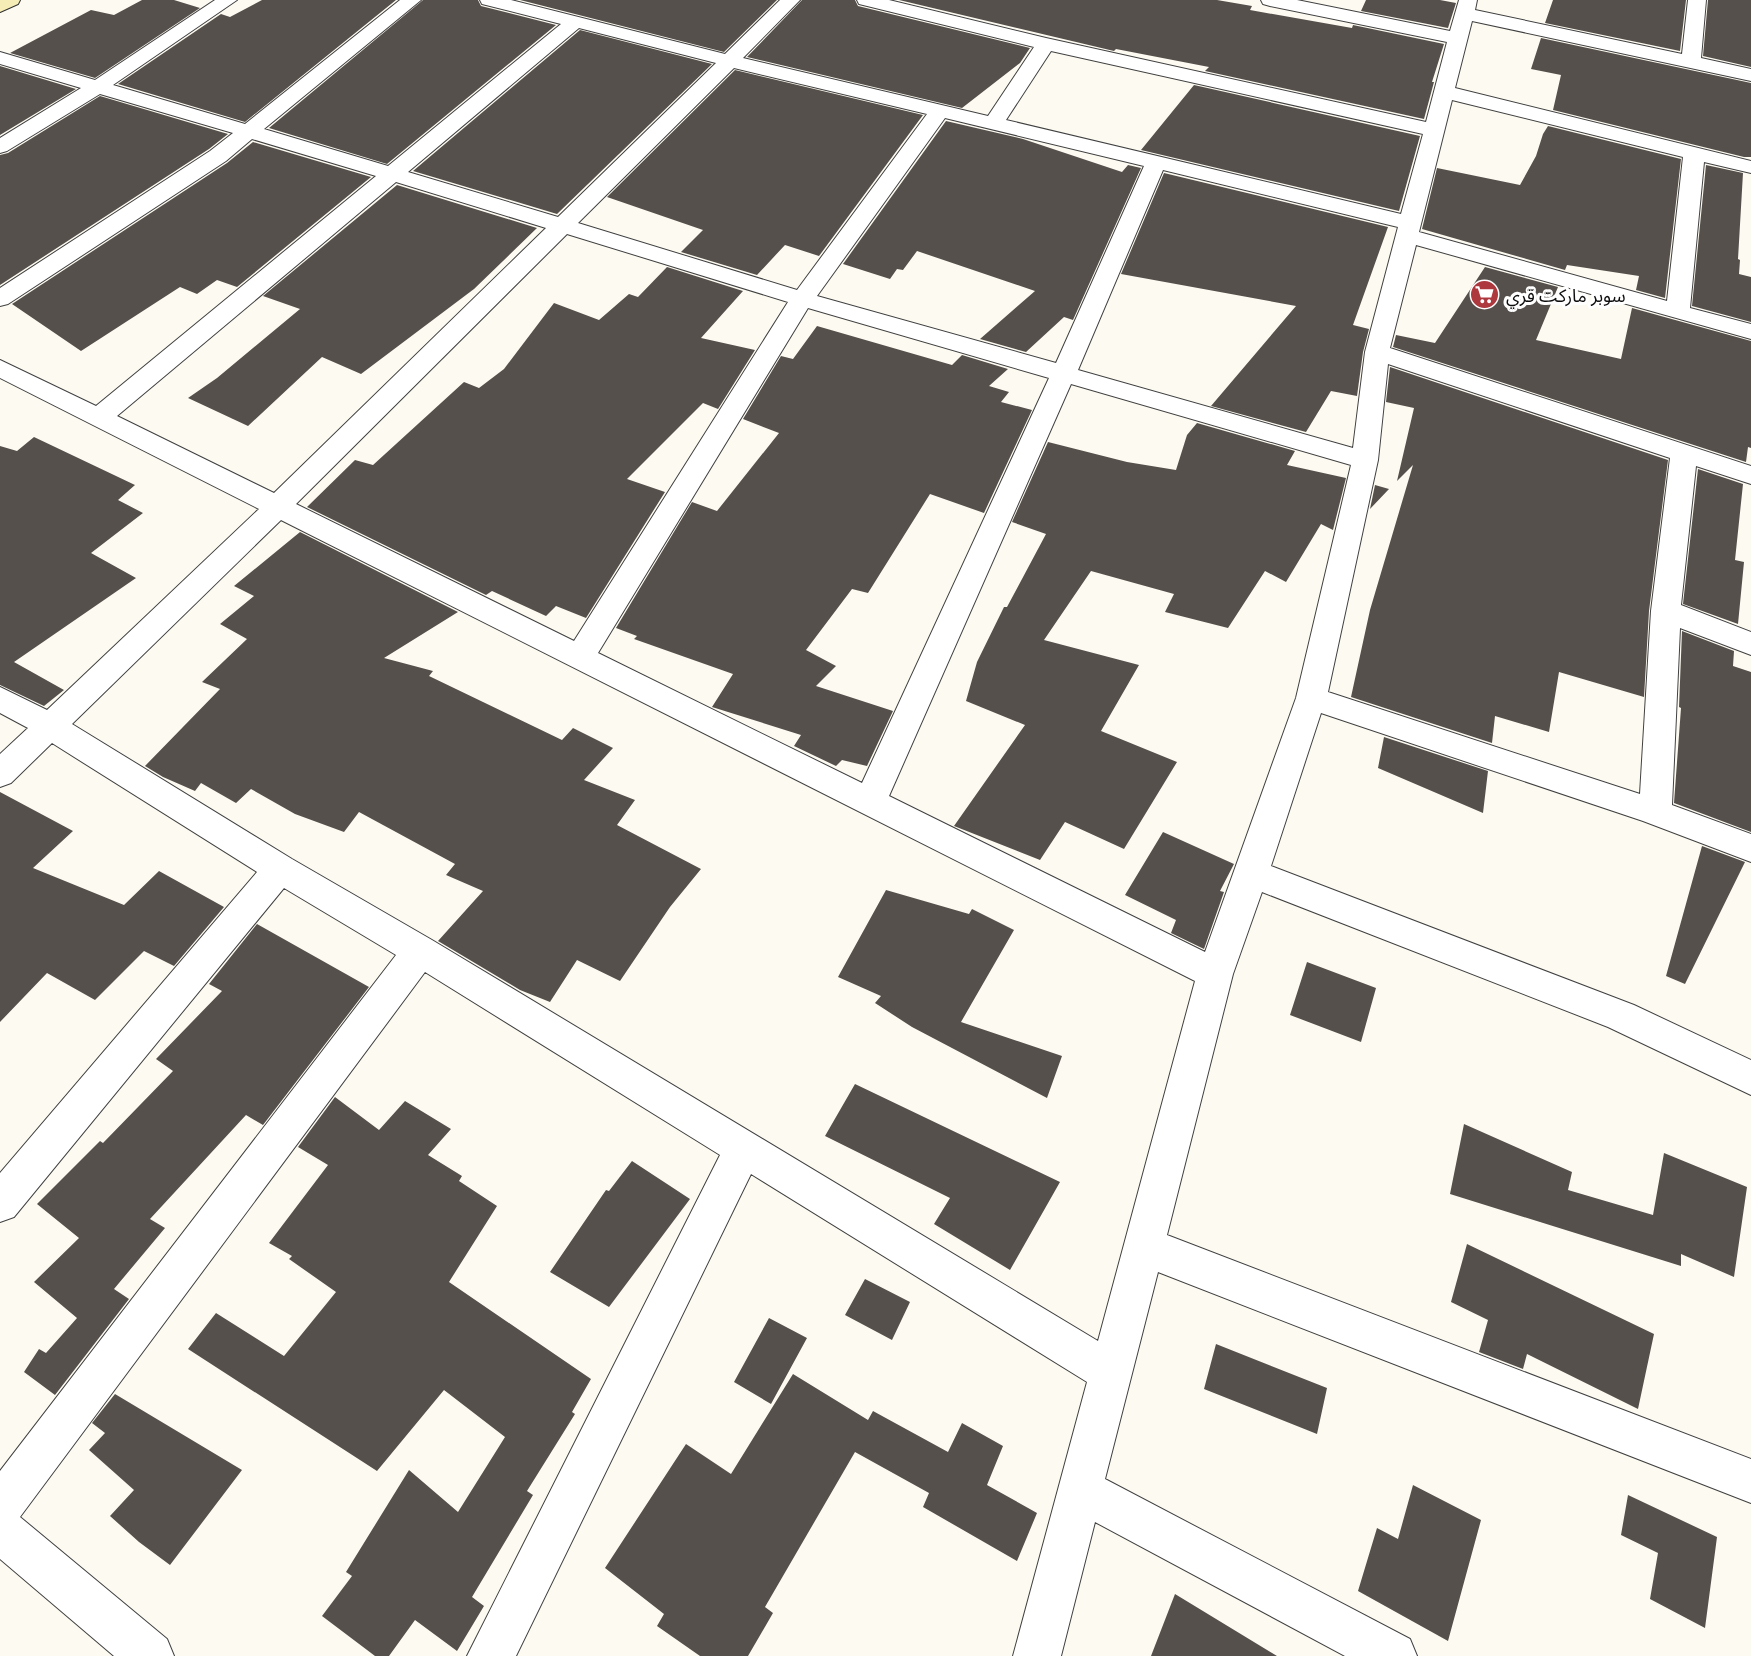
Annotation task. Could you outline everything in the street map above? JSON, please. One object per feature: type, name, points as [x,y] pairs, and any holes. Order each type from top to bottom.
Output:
[{"type":"street","points":[[0,6],[11,0]]},
{"type":"street","points":[[0,147],[97,87],[228,0]]},
{"type":"street","points":[[0,299],[210,162],[412,0]]},
{"type":"street","points":[[489,0],[731,61],[1156,162],[1409,229],[1751,332]]},
{"type":"street","points":[[0,774],[277,507],[792,0]]},
{"type":"street","points":[[866,0],[1046,44],[1435,130]]},
{"type":"street","points":[[1270,0],[1464,18],[1751,75]]},
{"type":"street","points":[[1691,62],[1698,0]]},
{"type":"street","points":[[1036,1656],[1215,975],[1311,698],[1365,460],[1377,352],[1464,18]]},
{"type":"street","points":[[99,417],[575,22]]},
{"type":"street","points":[[994,123],[1046,44]]},
{"type":"street","points":[[0,58],[393,174],[802,299],[1365,460]]},
{"type":"street","points":[[1445,92],[1751,167]]},
{"type":"street","points":[[580,657],[802,299],[940,111]]},
{"type":"street","points":[[1678,311],[1694,153]]},
{"type":"street","points":[[870,802],[1063,375],[1156,162]]},
{"type":"street","points":[[1377,352],[1751,475]]},
{"type":"street","points":[[0,368],[1215,975]]},
{"type":"street","points":[[1655,812],[1666,611],[1684,454]]},
{"type":"street","points":[[1666,611],[1751,644]]},
{"type":"street","points":[[1311,698],[1655,812],[1751,848]]},
{"type":"street","points":[[0,699],[50,726],[280,869],[420,951],[1111,1372]]},
{"type":"street","points":[[0,1203],[280,869]]},
{"type":"street","points":[[1252,873],[1621,1016],[1751,1078]]},
{"type":"street","points":[[0,1507],[420,951]]},
{"type":"street","points":[[491,1656],[744,1149]]},
{"type":"street","points":[[1143,1246],[1751,1481]]},
{"type":"street","points":[[1080,1490],[1393,1656]]},
{"type":"street","points":[[0,1529],[150,1656]]},
{"type":"building","points":[[142,0],[174,0],[200,8],[95,78],[10,53],[91,10],[114,15]]},
{"type":"building","points":[[262,0],[396,0],[245,122],[118,84],[221,14],[230,17]]},
{"type":"building","points":[[423,0],[478,0],[481,6],[556,25],[387,164],[269,128]]},
{"type":"building","points":[[520,0],[777,0],[724,52]]},
{"type":"building","points":[[802,0],[855,0],[858,6],[1030,48],[1020,63],[962,108],[747,57]]},
{"type":"building","points":[[899,0],[1217,0],[1252,6],[1250,10],[1352,28],[1353,25],[1444,44],[1432,82],[1434,82],[1424,119],[1205,71],[1209,67],[1116,49],[1114,51]]},
{"type":"building","points":[[1366,0],[1440,0],[1456,3],[1448,28],[1361,11]]},
{"type":"building","points":[[1553,0],[1686,0],[1680,51],[1545,23]]},
{"type":"building","points":[[1708,0],[1751,0],[1751,67],[1703,56]]},
{"type":"building","points":[[580,30],[712,64],[557,214],[413,171]]},
{"type":"building","points":[[1541,38],[1751,83],[1751,157],[1553,110],[1561,75],[1531,69]]},
{"type":"building","points":[[0,66],[76,89],[0,135]]},
{"type":"building","points":[[735,70],[923,115],[819,256],[785,245],[757,275],[681,252],[703,230],[607,197]]},
{"type":"building","points":[[1194,85],[1420,136],[1399,211],[1141,150]]},
{"type":"building","points":[[100,96],[228,134],[209,149],[0,285],[0,155],[8,153]]},
{"type":"building","points":[[946,121],[1023,139],[1122,172],[1128,165],[1141,168],[1073,320],[1064,317],[1026,352],[980,339],[1035,291],[917,251],[903,270],[897,269],[890,279],[843,264]]},
{"type":"building","points":[[1548,126],[1681,159],[1665,298],[1636,290],[1639,276],[1567,265],[1565,270],[1422,229],[1437,168],[1520,185],[1536,156]]},
{"type":"building","points":[[253,142],[371,177],[237,287],[217,280],[197,294],[180,287],[81,351],[12,304],[227,163]]},
{"type":"building","points":[[1706,165],[1743,173],[1738,259],[1740,260],[1739,274],[1751,277],[1751,322],[1692,306]]},
{"type":"building","points":[[1164,173],[1388,227],[1353,325],[1369,329],[1363,352],[1357,396],[1331,391],[1306,432],[1211,406],[1296,306],[1121,274]]},
{"type":"building","points":[[397,185],[537,228],[474,289],[361,374],[322,357],[248,426],[188,398],[217,378],[300,309],[263,296]]},
{"type":"building","points":[[667,267],[743,291],[701,338],[755,350],[718,409],[703,403],[627,479],[665,492],[586,618],[556,606],[546,616],[492,591],[486,595],[307,507],[355,460],[373,465],[464,382],[479,388],[504,369],[554,303],[599,320],[629,294],[638,297]]},
{"type":"building","points":[[1485,267],[1558,287],[1536,340],[1621,359],[1632,308],[1751,341],[1751,448],[1748,447],[1746,462],[1393,347],[1396,335],[1435,343]]},
{"type":"building","points":[[817,326],[952,365],[962,355],[1008,369],[989,386],[1009,392],[1001,402],[1032,410],[984,513],[930,494],[868,593],[852,589],[806,650],[836,666],[816,686],[893,711],[867,766],[842,760],[836,766],[794,746],[801,735],[712,707],[733,674],[634,639],[637,636],[616,628],[692,502],[717,511],[779,433],[743,419],[781,356],[793,359]]},
{"type":"building","points":[[1390,367],[1668,460],[1649,611],[1644,697],[1559,672],[1549,732],[1495,716],[1492,743],[1351,697],[1370,610],[1413,465],[1397,481],[1414,408],[1386,402]]},
{"type":"building","points":[[1197,423],[1295,451],[1287,465],[1346,478],[1333,530],[1321,524],[1286,582],[1265,571],[1228,628],[1165,612],[1174,594],[1091,571],[1044,640],[1139,665],[1101,731],[1177,762],[1124,849],[1065,822],[1040,860],[954,826],[1025,725],[966,701],[977,662],[1004,607],[1007,607],[1046,534],[1012,522],[1048,442],[1127,462],[1176,470],[1187,435]]},
{"type":"building","points":[[34,437],[135,485],[118,500],[143,513],[91,553],[136,578],[14,662],[64,690],[44,706],[0,685],[0,446],[17,451]]},
{"type":"building","points":[[1698,469],[1743,484],[1735,560],[1744,562],[1738,624],[1683,604]]},
{"type":"building","points":[[1375,485],[1389,489],[1370,509]]},
{"type":"building","points":[[300,532],[458,612],[384,658],[433,671],[429,676],[562,740],[573,728],[613,748],[584,780],[635,800],[617,825],[701,869],[670,907],[620,981],[577,960],[550,1002],[520,990],[438,941],[483,891],[446,875],[455,864],[359,812],[344,832],[295,814],[251,789],[236,803],[201,783],[195,791],[145,766],[220,689],[202,682],[247,639],[220,624],[254,596],[234,586]]},
{"type":"building","points":[[1682,631],[1734,651],[1733,666],[1751,672],[1751,832],[1674,803],[1681,708],[1679,707]]},
{"type":"building","points":[[1384,737],[1488,771],[1483,813],[1378,768]]},
{"type":"building","points":[[0,792],[73,831],[33,868],[124,905],[159,871],[224,907],[174,966],[144,951],[95,1000],[47,973],[0,1022]]},
{"type":"building","points":[[1163,832],[1234,864],[1220,891],[1224,892],[1204,949],[1171,933],[1176,920],[1125,895]]},
{"type":"building","points":[[1702,846],[1745,862],[1685,984],[1666,976]]},
{"type":"building","points":[[886,890],[969,914],[972,909],[1014,930],[961,1022],[1062,1056],[1047,1098],[912,1027],[875,1003],[881,996],[838,977]]},
{"type":"building","points":[[257,924],[369,987],[263,1125],[246,1115],[150,1219],[165,1228],[114,1289],[129,1299],[55,1395],[24,1372],[39,1349],[46,1353],[77,1318],[34,1282],[79,1238],[37,1204],[100,1141],[103,1143],[173,1071],[156,1059],[222,991],[209,984]]},
{"type":"building","points":[[1307,962],[1376,988],[1361,1042],[1290,1015]]},
{"type":"building","points":[[855,1084],[1060,1182],[1010,1270],[934,1224],[950,1198],[825,1136]]},
{"type":"building","points":[[335,1097],[379,1130],[405,1101],[451,1129],[428,1155],[462,1176],[459,1181],[497,1206],[449,1282],[591,1379],[572,1412],[575,1414],[527,1491],[533,1495],[472,1597],[484,1606],[457,1651],[415,1620],[389,1656],[375,1656],[322,1616],[352,1576],[346,1572],[409,1470],[458,1512],[505,1437],[444,1390],[377,1471],[188,1349],[216,1313],[284,1356],[336,1292],[289,1259],[292,1256],[269,1243],[328,1165],[298,1147]]},
{"type":"building","points":[[1464,1124],[1572,1172],[1568,1190],[1653,1215],[1664,1153],[1747,1187],[1734,1277],[1681,1254],[1681,1266],[1450,1194]]},
{"type":"building","points":[[632,1161],[690,1199],[609,1307],[550,1272],[606,1190],[609,1191]]},
{"type":"building","points":[[1467,1244],[1654,1334],[1638,1409],[1527,1354],[1523,1369],[1479,1352],[1488,1320],[1451,1302]]},
{"type":"building","points":[[865,1279],[910,1302],[892,1340],[845,1315]]},
{"type":"building","points":[[769,1318],[807,1338],[771,1404],[734,1382]]},
{"type":"building","points":[[1216,1344],[1327,1388],[1317,1434],[1204,1389]]},
{"type":"building","points":[[793,1374],[868,1420],[873,1411],[948,1452],[962,1423],[1003,1446],[987,1485],[1037,1513],[1017,1561],[923,1507],[929,1493],[855,1452],[765,1607],[773,1613],[748,1656],[700,1656],[657,1626],[664,1614],[605,1568],[686,1444],[731,1474]]},
{"type":"building","points":[[115,1394],[242,1470],[170,1565],[110,1516],[134,1490],[89,1450],[105,1433],[92,1423]]},
{"type":"building","points":[[1413,1485],[1481,1520],[1448,1641],[1358,1591],[1377,1528],[1398,1539]]},
{"type":"building","points":[[1628,1495],[1717,1537],[1705,1628],[1650,1599],[1658,1553],[1621,1535]]},
{"type":"building","points":[[1175,1594],[1277,1656],[1151,1656]]},
{"type":"place","name":"سوبر ماركت قري","points":[[1485,295]]}]
